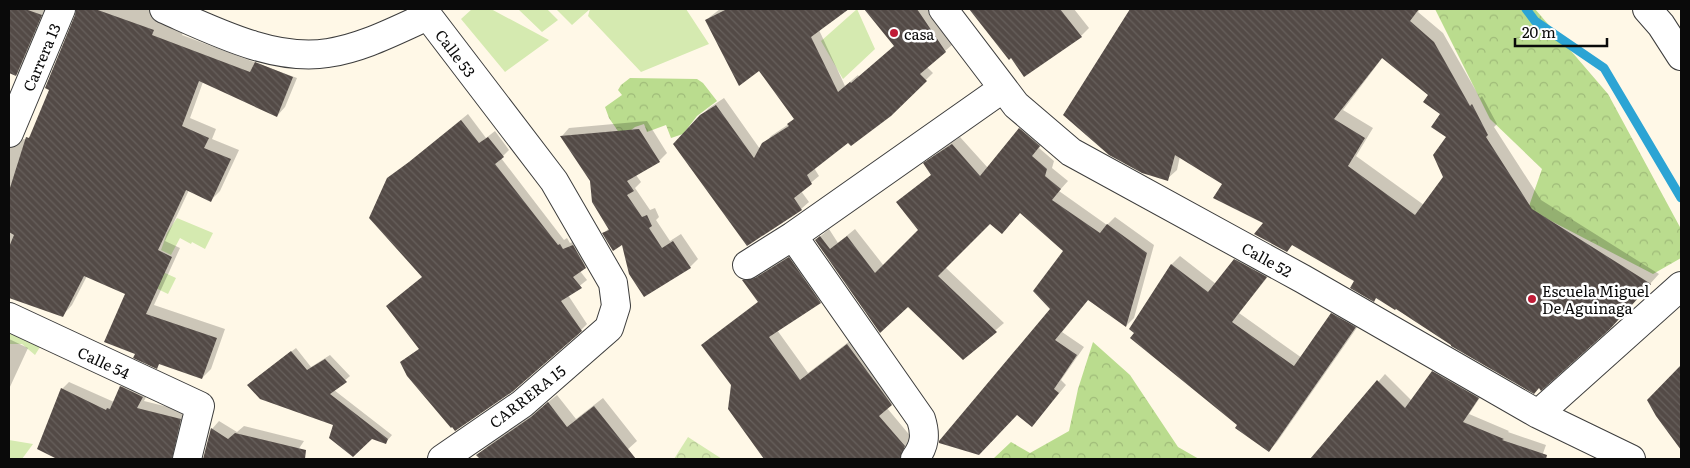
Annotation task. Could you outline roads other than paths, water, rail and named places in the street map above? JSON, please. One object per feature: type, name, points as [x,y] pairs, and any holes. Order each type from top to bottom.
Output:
[{"type":"street","name":"Carrera 13","points":[[9,133],[61,9]]},
{"type":"street","name":"Calle 53","points":[[164,9],[228,36],[270,49],[297,54],[327,53],[363,44],[430,13],[559,189],[613,282],[616,306],[610,328]]},
{"type":"street","name":"Calle 52","points":[[943,9],[1016,106],[1071,152],[1303,279],[1538,414],[1631,459]]},
{"type":"street","points":[[1647,9],[1661,25],[1681,56]]},
{"type":"street","points":[[747,265],[793,236],[1002,89]]},
{"type":"street","points":[[793,236],[921,419],[925,432],[921,450],[915,459]]},
{"type":"street","points":[[1538,414],[1681,286]]},
{"type":"street","name":"Calle 54","points":[[9,317],[200,406],[187,459]]},
{"type":"street","name":"CARRERA 15","points":[[442,459],[522,404],[610,328]]},
{"type":"waterway","points":[[1526,9],[1535,21],[1604,68],[1681,198]]},
{"type":"place","name":"casa","points":[[894,33]]},
{"type":"place","name":"Escuela Miguel De Aguinaga","points":[[1532,299]]}]
